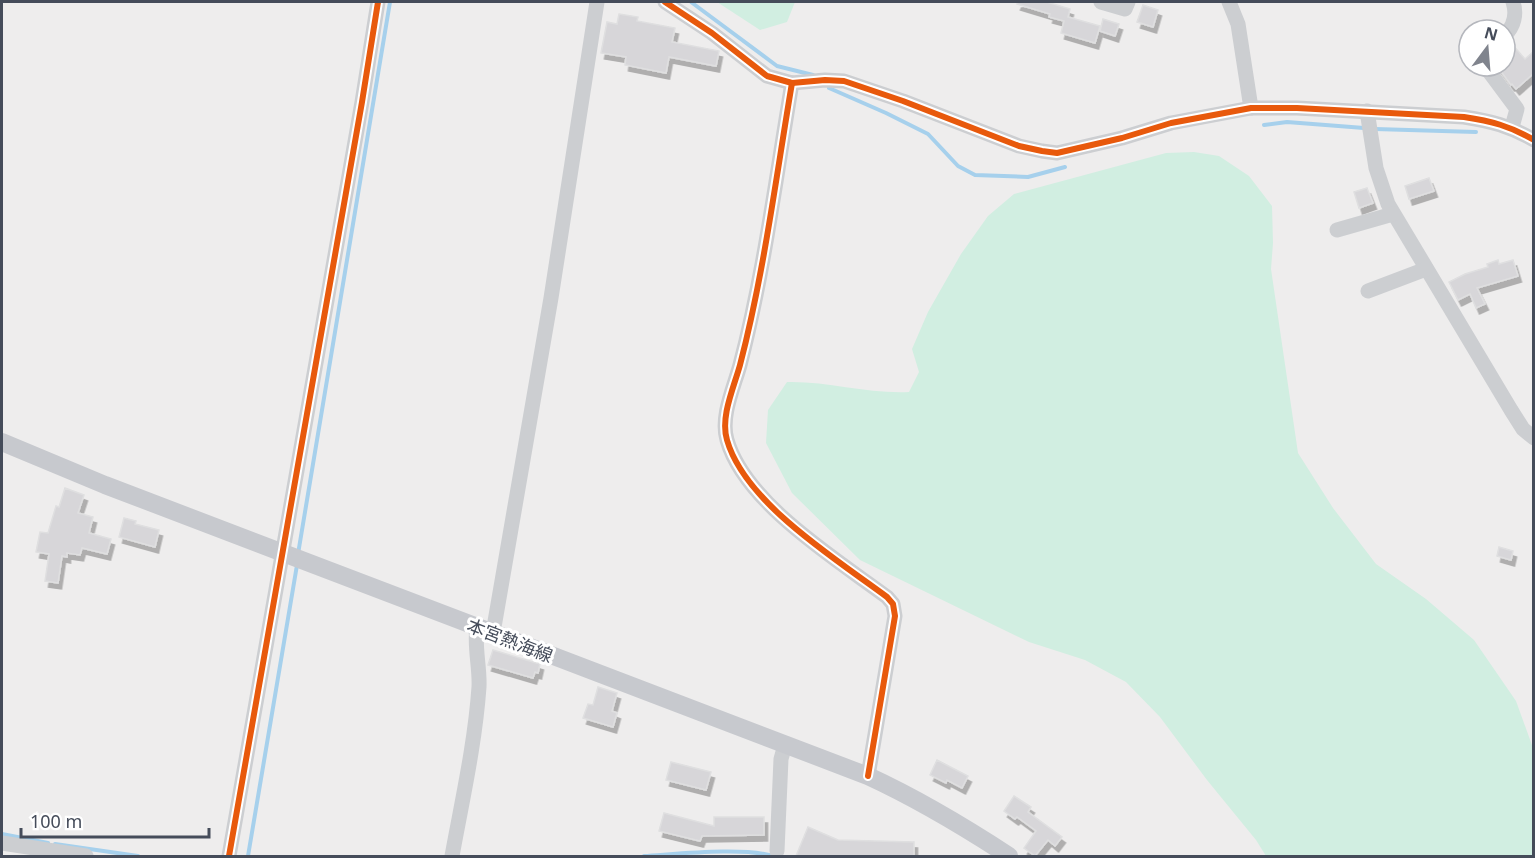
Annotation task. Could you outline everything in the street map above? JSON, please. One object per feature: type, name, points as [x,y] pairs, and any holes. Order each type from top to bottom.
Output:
[{"type":"main road","name":"本宮熱海線","points":[[2,442],[283,553],[868,776],[910,795],[960,824],[1003,855]]},
{"type":"street","points":[[229,856],[378,2]]},
{"type":"street","points":[[452,856],[476,714],[479,684],[476,638],[485,630],[551,298],[597,2]]},
{"type":"street","points":[[665,2],[712,33],[767,76],[792,83],[844,81],[1019,146],[1057,153],[1122,138],[1171,123],[1251,108],[1367,111],[1464,117],[1486,120],[1512,128],[1533,140]]},
{"type":"street","points":[[1101,2],[1125,9],[1128,2]]},
{"type":"street","points":[[1229,2],[1239,24],[1251,108]]},
{"type":"street","points":[[1513,2],[1514,18]]},
{"type":"street","points":[[1494,78],[1518,109],[1512,128]]},
{"type":"street","points":[[792,83],[750,326],[725,426],[727,440],[739,467],[770,506],[893,604],[895,616],[868,776]]},
{"type":"street","points":[[1367,111],[1376,168],[1393,214],[1522,429],[1533,438]]},
{"type":"street","points":[[1337,230],[1393,214]]},
{"type":"street","points":[[1368,291],[1426,269]]},
{"type":"street","points":[[777,851],[781,759],[785,745]]},
{"type":"street","points":[[2,843],[86,856]]},
{"type":"green space","points":[[717,2],[795,2],[787,22],[760,30]]},
{"type":"green space","points":[[1194,152],[1219,156],[1249,176],[1272,206],[1271,269],[1298,453],[1333,508],[1376,564],[1426,599],[1474,640],[1516,701],[1533,748],[1533,856],[1266,856],[1160,717],[1126,682],[1085,660],[1029,642],[860,560],[792,493],[766,443],[768,410],[787,382],[909,392],[919,372],[912,349],[928,312],[961,254],[988,216],[1014,194],[1166,153]]},
{"type":"building","points":[[1018,2],[1047,2],[1070,9],[1068,17],[1100,26],[1095,43],[1061,33],[1064,21],[1049,17],[1050,14],[1017,4]]},
{"type":"building","points":[[1143,5],[1158,10],[1153,27],[1137,22]]},
{"type":"building","points":[[619,14],[638,17],[637,21],[675,28],[672,42],[719,51],[716,66],[669,57],[666,73],[625,65],[626,57],[601,53],[607,22],[617,24]]},
{"type":"building","points":[[1103,19],[1119,24],[1115,36],[1100,31]]},
{"type":"building","points":[[1517,50],[1525,59],[1533,52],[1533,74],[1516,89],[1506,78],[1517,78]]},
{"type":"building","points":[[1429,178],[1434,191],[1409,199],[1405,186]]},
{"type":"building","points":[[1367,188],[1373,203],[1359,208],[1354,192]]},
{"type":"building","points":[[1498,260],[1499,264],[1513,260],[1518,276],[1477,288],[1485,304],[1476,308],[1470,294],[1458,300],[1449,282],[1488,267],[1487,264]]},
{"type":"building","points":[[65,488],[84,495],[78,513],[93,517],[89,533],[111,539],[107,554],[82,548],[80,555],[67,553],[67,557],[62,556],[58,583],[45,581],[49,554],[36,552],[40,532],[48,533],[56,506],[59,507]]},
{"type":"building","points":[[124,518],[136,521],[135,524],[159,530],[155,547],[119,537]]},
{"type":"building","points":[[1499,547],[1513,551],[1511,560],[1497,556]]},
{"type":"building","points":[[493,650],[540,664],[538,673],[535,672],[533,678],[488,665]]},
{"type":"building","points":[[598,687],[617,693],[612,711],[617,713],[613,727],[583,718],[588,704],[593,705]]},
{"type":"building","points":[[937,760],[968,776],[962,788],[930,775]]},
{"type":"building","points":[[671,762],[711,772],[706,790],[666,780]]},
{"type":"building","points":[[1014,796],[1031,807],[1028,812],[1062,837],[1055,846],[1048,840],[1035,856],[1024,848],[1036,831],[1017,817],[1015,819],[1004,811]]},
{"type":"building","points":[[664,813],[714,826],[714,817],[764,817],[764,835],[702,836],[700,841],[659,831]]},
{"type":"building","points":[[808,827],[838,840],[914,842],[914,856],[796,856]]},
{"type":"waterway","points":[[298,554],[390,2]]},
{"type":"waterway","points":[[691,2],[777,66],[813,75]]},
{"type":"waterway","points":[[829,88],[928,134],[958,166],[975,175],[1028,177],[1065,167]]},
{"type":"waterway","points":[[1264,125],[1287,122],[1364,128]]},
{"type":"waterway","points":[[1375,129],[1476,132]]},
{"type":"waterway","points":[[248,856],[297,565]]},
{"type":"waterway","points":[[2,834],[48,843]]},
{"type":"waterway","points":[[55,844],[138,856]]},
{"type":"waterway","points":[[644,856],[728,852],[760,853],[773,856]]},
{"type":"cycle path","points":[[229,856],[378,2]]},
{"type":"cycle path","points":[[665,2],[712,33],[767,76],[792,83],[844,81],[1019,146],[1042,151],[1057,153],[1122,138],[1171,123],[1251,108],[1297,108],[1464,117],[1500,125],[1534,140]]},
{"type":"cycle path","points":[[792,83],[763,260],[740,365],[726,412],[725,431],[737,463],[752,486],[772,507],[795,528],[887,597],[893,604],[895,616],[868,776]]}]
